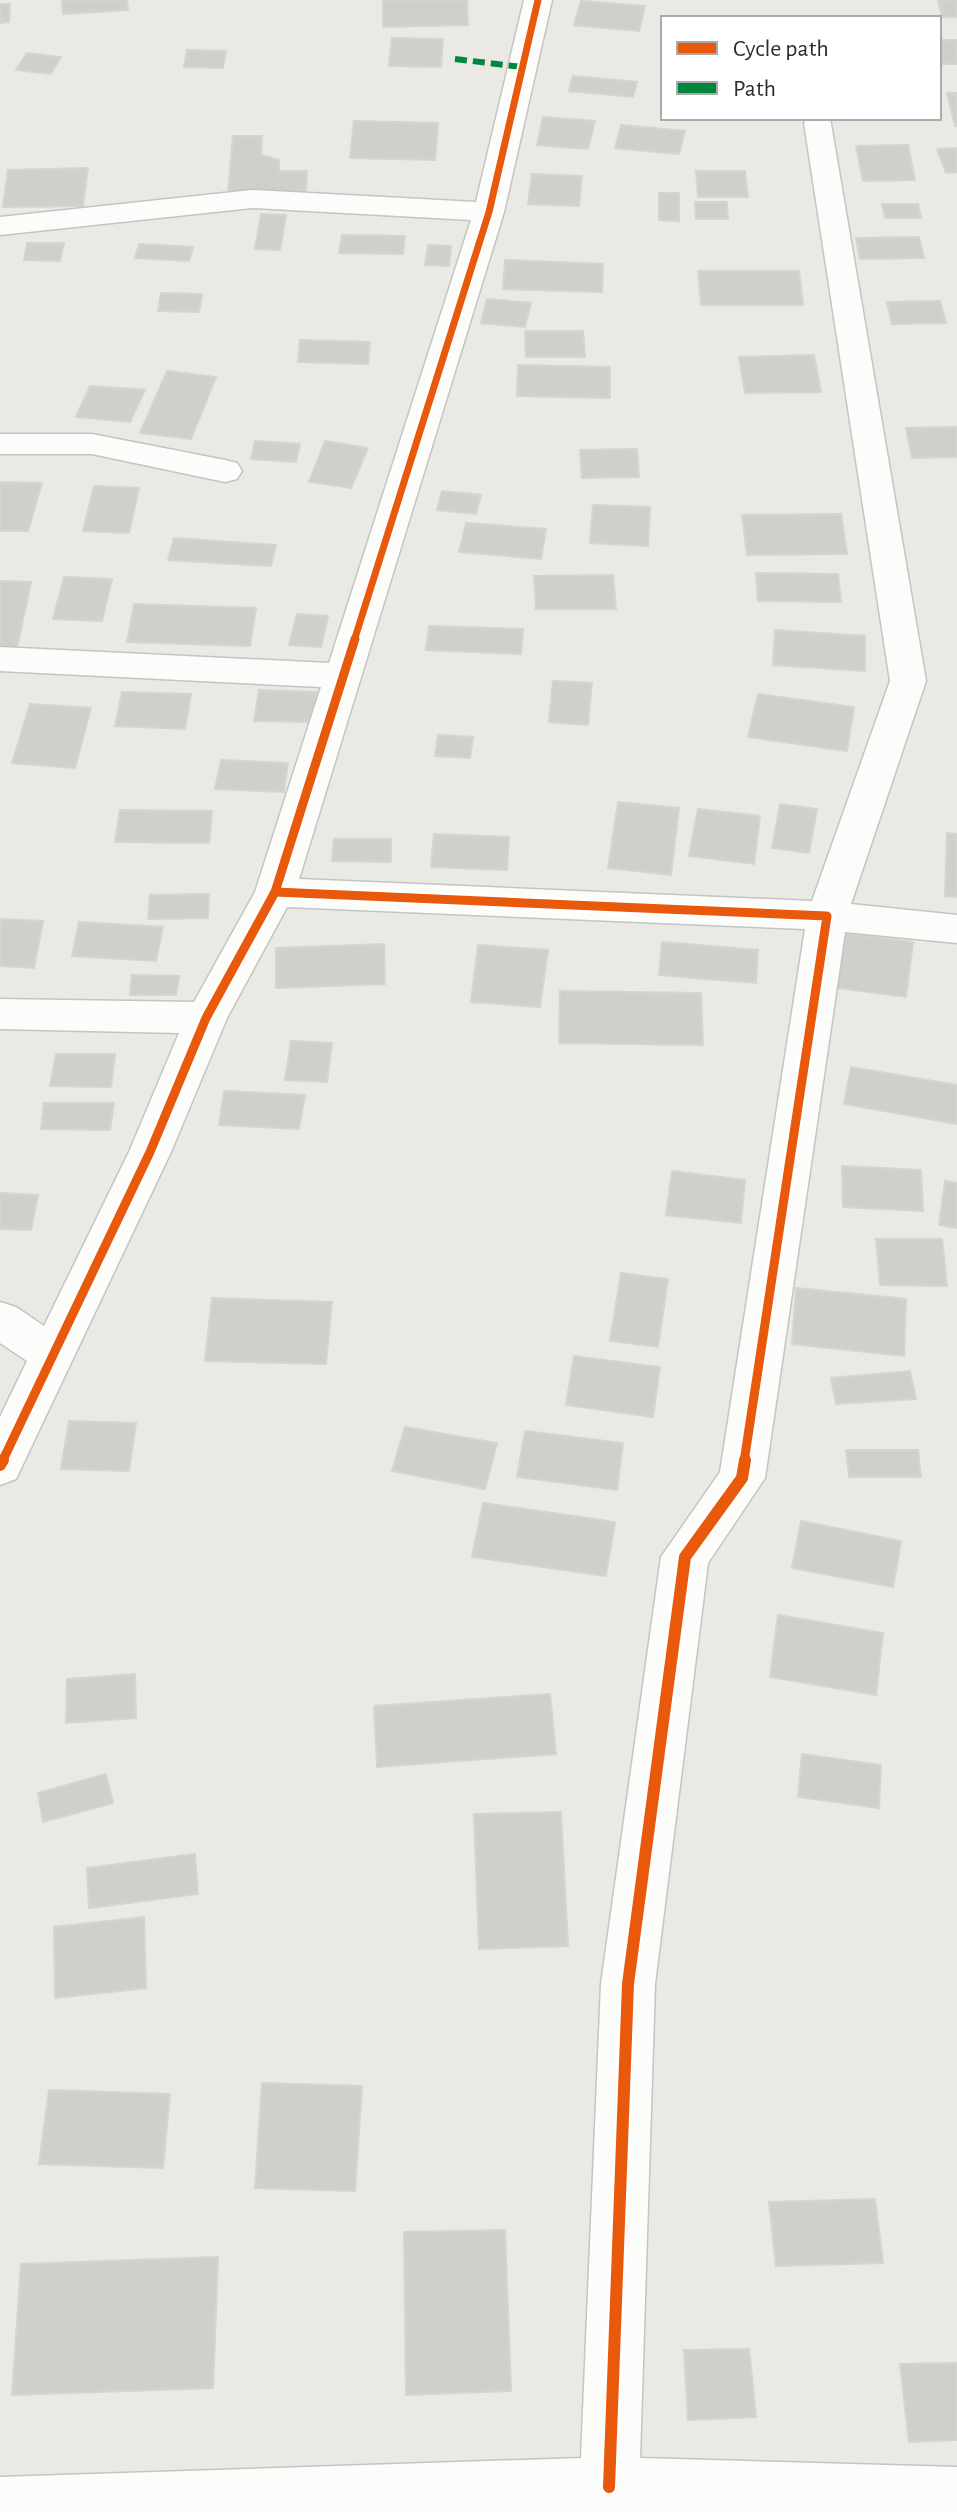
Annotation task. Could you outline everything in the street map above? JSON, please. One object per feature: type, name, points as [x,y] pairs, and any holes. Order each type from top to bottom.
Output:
[{"type":"street","points":[[0,1465],[150,1152],[206,1018],[275,892],[489,212],[538,0]]},
{"type":"street","points":[[609,2487],[628,1984],[685,1557],[742,1478],[827,916],[908,681],[819,123]]},
{"type":"street","points":[[0,226],[252,199],[489,212]]},
{"type":"street","points":[[0,444],[92,444],[225,471]]},
{"type":"street","points":[[0,659],[343,676]]},
{"type":"street","points":[[275,892],[827,916],[957,929]]},
{"type":"street","points":[[0,1014],[206,1018]]},
{"type":"street","points":[[0,1320],[53,1355]]},
{"type":"street","points":[[0,2507],[609,2487],[957,2497]]},
{"type":"building","points":[[62,0],[127,0],[128,10],[63,14]]},
{"type":"building","points":[[383,0],[467,0],[468,25],[383,27]]},
{"type":"building","points":[[938,0],[957,0],[957,17],[942,17]]},
{"type":"building","points":[[581,1],[645,6],[639,31],[574,25]]},
{"type":"building","points":[[0,4],[10,4],[9,22],[0,23]]},
{"type":"building","points":[[392,38],[443,39],[441,67],[389,66]]},
{"type":"building","points":[[941,40],[957,40],[957,64],[941,64]]},
{"type":"building","points":[[187,50],[226,51],[223,68],[184,67]]},
{"type":"building","points":[[27,53],[61,57],[51,74],[16,70]]},
{"type":"building","points":[[573,76],[637,82],[633,97],[569,91]]},
{"type":"building","points":[[947,93],[957,93],[957,126],[955,126]]},
{"type":"building","points":[[543,117],[595,121],[588,149],[537,145]]},
{"type":"building","points":[[354,121],[438,123],[435,160],[350,158]]},
{"type":"building","points":[[621,125],[685,131],[679,154],[615,148]]},
{"type":"building","points":[[233,136],[262,136],[261,155],[279,160],[279,171],[307,171],[306,191],[228,192]]},
{"type":"building","points":[[908,145],[915,180],[863,181],[856,146]]},
{"type":"building","points":[[957,148],[957,172],[946,173],[937,149]]},
{"type":"building","points":[[88,168],[83,206],[3,207],[8,170]]},
{"type":"building","points":[[696,171],[745,171],[748,197],[698,197]]},
{"type":"building","points":[[532,174],[582,176],[579,206],[528,204]]},
{"type":"building","points":[[659,193],[679,193],[679,221],[659,220]]},
{"type":"building","points":[[695,202],[727,202],[728,219],[696,219]]},
{"type":"building","points":[[882,204],[918,204],[921,218],[885,218]]},
{"type":"building","points":[[261,214],[286,215],[280,250],[255,249]]},
{"type":"building","points":[[342,235],[405,236],[403,254],[339,253]]},
{"type":"building","points":[[919,237],[924,258],[860,259],[856,238]]},
{"type":"building","points":[[27,243],[64,243],[60,261],[24,260]]},
{"type":"building","points":[[139,244],[193,247],[189,261],[135,258]]},
{"type":"building","points":[[428,245],[451,246],[449,266],[425,265]]},
{"type":"building","points":[[505,260],[603,264],[602,292],[503,289]]},
{"type":"building","points":[[698,271],[799,271],[803,305],[701,305]]},
{"type":"building","points":[[161,293],[202,294],[199,312],[158,311]]},
{"type":"building","points":[[487,299],[531,303],[525,327],[481,323]]},
{"type":"building","points":[[940,301],[946,323],[892,324],[887,302]]},
{"type":"building","points":[[525,331],[583,331],[585,357],[526,357]]},
{"type":"building","points":[[300,340],[370,342],[368,364],[298,362]]},
{"type":"building","points":[[814,355],[821,392],[745,393],[739,357]]},
{"type":"building","points":[[518,365],[610,367],[610,398],[517,396]]},
{"type":"building","points":[[167,371],[216,377],[191,439],[140,433]]},
{"type":"building","points":[[90,386],[145,390],[130,422],[76,417]]},
{"type":"building","points":[[957,427],[957,457],[912,458],[906,428]]},
{"type":"building","points":[[255,441],[300,444],[296,462],[251,459]]},
{"type":"building","points":[[325,441],[368,448],[351,488],[309,482]]},
{"type":"building","points":[[637,449],[639,477],[582,478],[580,450]]},
{"type":"building","points":[[0,482],[42,483],[28,531],[0,531]]},
{"type":"building","points":[[94,486],[139,488],[129,533],[83,531]]},
{"type":"building","points":[[442,491],[481,495],[476,514],[437,510]]},
{"type":"building","points":[[593,505],[650,507],[648,546],[590,543]]},
{"type":"building","points":[[841,514],[847,554],[747,555],[742,515]]},
{"type":"building","points":[[466,523],[546,529],[541,559],[459,552]]},
{"type":"building","points":[[174,538],[276,545],[271,566],[168,560]]},
{"type":"building","points":[[756,573],[838,574],[841,602],[758,601]]},
{"type":"building","points":[[613,575],[616,609],[536,609],[534,576]]},
{"type":"building","points":[[64,577],[112,579],[102,621],[53,619]]},
{"type":"building","points":[[0,581],[31,582],[17,648],[0,647]]},
{"type":"building","points":[[134,604],[256,608],[250,646],[127,642]]},
{"type":"building","points":[[297,614],[328,616],[321,647],[289,645]]},
{"type":"building","points":[[429,626],[523,629],[521,654],[426,650]]},
{"type":"building","points":[[775,630],[865,636],[865,671],[773,665]]},
{"type":"building","points":[[553,681],[592,683],[588,725],[549,722]]},
{"type":"building","points":[[259,690],[317,692],[313,722],[254,721]]},
{"type":"building","points":[[122,692],[191,694],[185,729],[115,726]]},
{"type":"building","points":[[758,694],[854,707],[847,751],[748,737]]},
{"type":"building","points":[[30,704],[91,708],[75,768],[12,763]]},
{"type":"building","points":[[438,735],[473,737],[470,758],[435,756]]},
{"type":"building","points":[[221,760],[288,763],[284,792],[215,789]]},
{"type":"building","points":[[618,802],[679,808],[671,875],[608,868]]},
{"type":"building","points":[[780,804],[817,809],[809,853],[772,848]]},
{"type":"building","points":[[698,809],[760,816],[754,864],[689,856]]},
{"type":"building","points":[[120,810],[212,811],[209,843],[115,842]]},
{"type":"building","points":[[947,833],[957,834],[957,897],[945,896]]},
{"type":"building","points":[[434,834],[509,837],[507,870],[431,867]]},
{"type":"building","points":[[334,839],[391,839],[391,862],[332,861]]},
{"type":"building","points":[[209,894],[208,918],[148,919],[150,895]]},
{"type":"building","points":[[0,919],[43,921],[34,968],[0,966]]},
{"type":"building","points":[[79,922],[163,927],[156,961],[72,956]]},
{"type":"building","points":[[844,933],[913,942],[906,997],[837,988]]},
{"type":"building","points":[[662,942],[758,950],[756,983],[659,975]]},
{"type":"building","points":[[384,944],[385,984],[276,988],[276,948]]},
{"type":"building","points":[[478,945],[548,950],[540,1007],[471,1002]]},
{"type":"building","points":[[132,975],[179,976],[176,995],[130,995]]},
{"type":"building","points":[[560,991],[701,993],[703,1045],[559,1043]]},
{"type":"building","points":[[291,1041],[332,1043],[327,1082],[285,1080]]},
{"type":"building","points":[[56,1054],[115,1054],[111,1087],[50,1086]]},
{"type":"building","points":[[851,1067],[957,1085],[957,1124],[844,1104]]},
{"type":"building","points":[[224,1091],[305,1095],[299,1129],[219,1125]]},
{"type":"building","points":[[44,1103],[114,1103],[110,1130],[41,1129]]},
{"type":"building","points":[[842,1166],[921,1170],[923,1211],[843,1207]]},
{"type":"building","points":[[672,1171],[745,1180],[741,1223],[666,1215]]},
{"type":"building","points":[[945,1181],[957,1183],[957,1228],[939,1225]]},
{"type":"building","points":[[0,1193],[38,1195],[31,1230],[0,1229]]},
{"type":"building","points":[[876,1239],[942,1239],[947,1286],[880,1285]]},
{"type":"building","points":[[621,1273],[668,1279],[658,1347],[610,1341]]},
{"type":"building","points":[[796,1288],[906,1299],[904,1356],[792,1344]]},
{"type":"building","points":[[212,1298],[332,1302],[326,1364],[205,1361]]},
{"type":"building","points":[[574,1356],[660,1367],[653,1417],[566,1405]]},
{"type":"building","points":[[910,1371],[916,1399],[836,1404],[831,1378]]},
{"type":"building","points":[[69,1421],[136,1423],[129,1471],[61,1469]]},
{"type":"building","points":[[405,1427],[497,1443],[485,1489],[392,1471]]},
{"type":"building","points":[[525,1431],[623,1443],[617,1490],[517,1477]]},
{"type":"building","points":[[846,1450],[918,1450],[921,1477],[849,1477]]},
{"type":"building","points":[[483,1503],[615,1522],[606,1576],[472,1557]]},
{"type":"building","points":[[801,1521],[901,1541],[893,1587],[792,1568]]},
{"type":"building","points":[[778,1615],[883,1633],[876,1695],[770,1677]]},
{"type":"building","points":[[135,1674],[136,1718],[66,1723],[67,1679]]},
{"type":"building","points":[[550,1694],[556,1754],[377,1767],[374,1706]]},
{"type":"building","points":[[802,1754],[881,1765],[879,1808],[798,1797]]},
{"type":"building","points":[[106,1774],[113,1803],[43,1822],[38,1793]]},
{"type":"building","points":[[561,1812],[568,1946],[479,1949],[474,1814]]},
{"type":"building","points":[[195,1854],[198,1894],[89,1908],[87,1868]]},
{"type":"building","points":[[144,1917],[146,1988],[55,1998],[54,1927]]},
{"type":"building","points":[[262,2083],[362,2086],[355,2191],[255,2188]]},
{"type":"building","points":[[49,2090],[170,2094],[163,2168],[39,2164]]},
{"type":"building","points":[[875,2199],[883,2263],[776,2266],[769,2202]]},
{"type":"building","points":[[505,2230],[511,2391],[406,2395],[404,2232]]},
{"type":"building","points":[[218,2257],[213,2388],[12,2395],[21,2264]]},
{"type":"building","points":[[749,2349],[756,2417],[688,2420],[684,2350]]},
{"type":"building","points":[[957,2363],[957,2440],[909,2442],[900,2364]]},
{"type":"marked path","points":[[455,59],[522,67]]},
{"type":"cycle path","points":[[0,1465],[150,1152],[206,1018],[275,892],[489,212],[538,0]]},
{"type":"cycle path","points":[[275,892],[827,916],[742,1478],[685,1557],[628,1984],[609,2487]]}]
